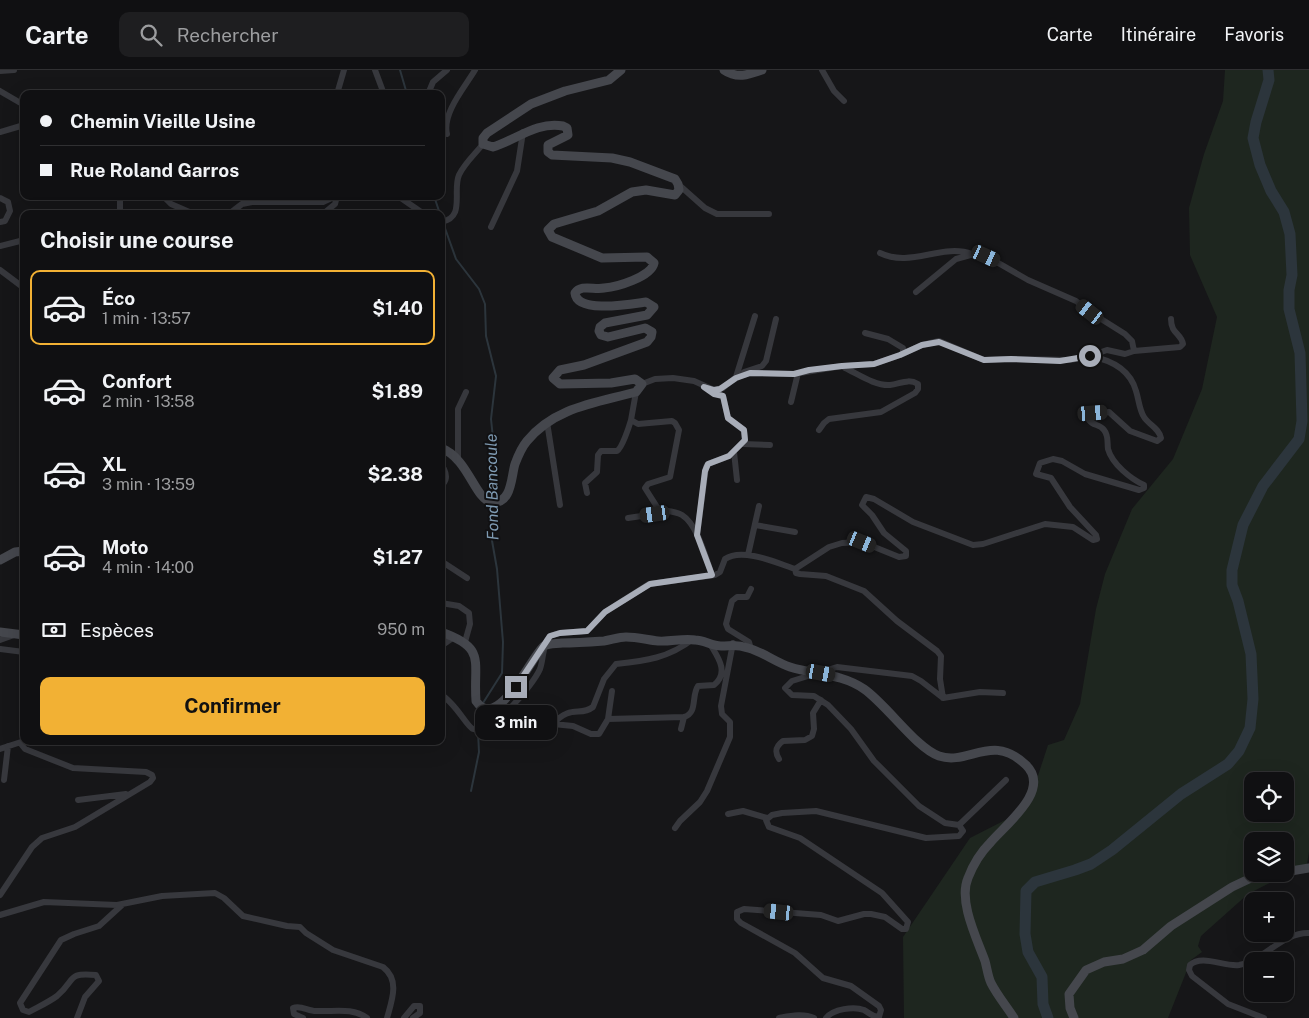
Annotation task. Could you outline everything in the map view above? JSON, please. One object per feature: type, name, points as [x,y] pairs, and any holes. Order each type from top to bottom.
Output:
[{"type":"main road","points":[[445,449],[450,451],[458,459],[481,495],[488,501],[501,501],[510,489],[514,468],[522,447],[547,422],[570,409],[636,392],[642,384],[635,380],[611,383],[560,384],[553,378],[560,370],[603,359],[647,342],[652,332],[645,328],[608,337],[601,335],[599,331],[600,327],[605,323],[647,315],[654,307],[652,304],[646,302],[609,306],[590,305],[578,300],[575,293],[583,288],[595,289],[614,286],[647,274],[653,268],[654,263],[647,257],[609,258],[596,256],[552,237],[548,230],[554,224],[598,211],[632,192],[646,190],[674,195],[678,190],[678,184],[675,180],[621,160],[552,155],[548,152],[548,145],[568,135],[567,128],[563,126],[523,132],[493,148],[483,144],[483,138],[487,133],[531,104],[565,91],[609,80],[620,70]]},
{"type":"main road","points":[[724,70],[732,75],[741,76],[762,70]]},
{"type":"main road","points":[[0,560],[20,551]]},
{"type":"main road","points":[[0,632],[20,634]]},
{"type":"main road","points":[[445,634],[464,642],[472,649],[477,668],[476,701],[483,707],[498,704],[516,687],[544,646],[604,641],[623,637],[658,641],[693,639],[719,646],[733,644],[751,648],[790,667],[849,681],[881,701],[928,750],[938,755],[954,757],[985,750],[999,750],[1016,757],[1032,772],[1034,779],[1029,798],[1021,811],[988,844],[976,861],[966,880],[965,896],[968,913],[991,983],[1014,1018]]},
{"type":"main road","points":[[1294,870],[1309,868]]},
{"type":"main road","points":[[1074,1018],[1070,1008],[1069,994],[1086,970],[1104,962],[1123,959],[1143,950],[1171,926],[1244,881]]},
{"type":"street","points":[[0,71],[14,70]]},
{"type":"street","points":[[338,90],[344,70]]},
{"type":"street","points":[[375,70],[382,90]]},
{"type":"street","points":[[430,90],[433,82],[446,70]]},
{"type":"street","points":[[447,134],[446,123],[452,109],[475,70]]},
{"type":"street","points":[[822,70],[834,91],[844,101]]},
{"type":"street","points":[[0,91],[20,103]]},
{"type":"street","points":[[0,132],[20,126]]},
{"type":"street","points":[[491,227],[517,171],[523,132]]},
{"type":"street","points":[[445,221],[452,218],[456,208],[458,179],[483,144]]},
{"type":"street","points":[[678,184],[705,208],[717,214],[769,214]]},
{"type":"street","points":[[0,198],[8,202],[10,211],[9,216],[0,222]]},
{"type":"street","points":[[167,200],[171,204],[185,210]]},
{"type":"street","points":[[234,210],[242,204],[252,202],[323,202],[328,200]]},
{"type":"street","points":[[328,210],[335,204],[336,200]]},
{"type":"street","points":[[404,200],[418,210]]},
{"type":"street","points":[[0,246],[20,241]]},
{"type":"street","points":[[880,253],[899,259],[961,250],[986,256],[1028,280],[1076,301],[1125,334],[1132,341],[1134,351]]},
{"type":"street","points":[[916,292],[956,259],[974,254]]},
{"type":"street","points":[[0,270],[20,285]]},
{"type":"street","points":[[738,376],[756,316]]},
{"type":"street","points":[[704,387],[714,390],[720,389],[750,369],[762,366],[766,361],[776,319]]},
{"type":"street","points":[[738,376],[759,372],[789,375],[842,366],[874,364],[922,345],[939,342],[984,360],[1060,361],[1090,356],[1106,350],[1126,354],[1134,351],[1180,347],[1183,344],[1182,340],[1173,330],[1172,319]]},
{"type":"street","points":[[864,333],[888,339],[903,348],[903,353]]},
{"type":"street","points":[[795,569],[829,547],[842,543],[862,542],[899,557],[906,556],[906,551],[884,533],[872,515],[862,505],[866,498],[874,499],[913,522],[972,545],[984,544],[1044,524],[1072,527],[1093,540],[1096,539],[1096,535],[1070,507],[1051,478],[1036,474],[1040,463],[1053,459],[1062,461],[1085,474],[1138,490],[1144,488],[1144,485],[1130,477],[1113,459],[1108,448],[1106,433],[1101,427],[1092,424],[1089,416],[1093,413],[1109,412],[1133,433],[1157,441],[1160,440],[1160,436],[1158,431],[1144,416],[1134,385],[1121,367],[1104,359],[1090,356]]},
{"type":"street","points":[[819,430],[829,419],[880,412],[915,393],[918,389],[918,384],[912,381],[888,385],[842,366]]},
{"type":"street","points":[[791,402],[798,373]]},
{"type":"street","points":[[642,384],[655,379],[673,378],[694,382],[724,398],[728,418],[746,434],[743,444],[734,452],[725,459],[708,464],[706,467],[697,535]]},
{"type":"street","points":[[458,459],[458,409],[466,392]]},
{"type":"street","points":[[587,493],[585,483],[597,472],[598,454],[601,451],[618,451],[622,448],[625,433],[631,420],[636,392]]},
{"type":"street","points":[[631,420],[638,424],[672,421],[676,423],[679,430],[670,478],[645,487],[659,510],[680,514],[685,518],[697,535],[712,575]]},
{"type":"street","points":[[547,422],[560,505]]},
{"type":"street","points":[[743,444],[770,445]]},
{"type":"street","points":[[734,452],[736,480]]},
{"type":"street","points":[[748,555],[758,506]]},
{"type":"street","points":[[628,518],[655,514],[659,510]]},
{"type":"street","points":[[754,525],[795,532]]},
{"type":"street","points":[[445,698],[455,706],[470,727],[473,729],[487,727],[531,685],[543,660],[544,646],[547,640],[554,635],[587,631],[605,612],[650,584],[712,575],[720,572],[723,562],[728,556],[748,555],[795,569],[800,574],[826,576],[864,590],[897,621],[941,656],[940,679],[943,698]]},
{"type":"street","points":[[445,564],[466,578]]},
{"type":"street","points":[[751,589],[748,597],[737,597],[732,601],[726,624],[728,629],[749,642],[751,648]]},
{"type":"street","points":[[445,604],[460,606],[469,613],[470,624],[464,642]]},
{"type":"street","points":[[0,640],[20,634]]},
{"type":"street","points":[[445,643],[454,637]]},
{"type":"street","points":[[612,690],[608,719],[598,734],[591,734],[573,726],[553,724],[564,714],[571,711],[586,711],[594,707],[604,679],[616,664],[651,660],[672,653],[693,639]]},
{"type":"street","points":[[608,719],[689,716],[693,710],[695,692],[698,686],[714,685],[721,676],[721,660],[710,644]]},
{"type":"street","points":[[675,828],[703,798],[730,736],[730,722],[722,714],[721,706],[733,644]]},
{"type":"street","points":[[0,649],[20,652]]},
{"type":"street","points":[[959,825],[945,823],[919,806],[874,761],[846,723],[821,700],[807,694],[792,695],[786,688],[792,680],[837,668],[912,676],[943,698],[980,692],[1003,693]]},
{"type":"street","points":[[779,759],[776,748],[783,741],[805,740],[812,736],[814,729],[813,713],[821,700]]},
{"type":"street","points":[[681,729],[684,717]]},
{"type":"street","points":[[0,749],[20,742]]},
{"type":"street","points":[[0,894],[32,847],[42,838],[75,827],[152,781],[152,775],[146,772],[81,769],[64,766],[22,745]]},
{"type":"street","points":[[4,780],[8,746]]},
{"type":"street","points":[[959,825],[1006,780]]},
{"type":"street","points":[[78,800],[130,794]]},
{"type":"street","points":[[728,814],[743,811],[768,818],[805,810],[826,812],[932,839],[959,836],[962,831],[959,825]]},
{"type":"street","points":[[768,818],[765,822],[769,827],[800,838],[882,893],[908,922],[906,929],[902,929],[885,917],[871,914],[838,921],[821,915],[744,909],[737,912],[737,919],[741,923],[795,953],[829,981],[851,986],[879,1006],[881,1010],[879,1017],[875,1018],[861,1009],[850,1008],[829,1014],[826,1018]]},
{"type":"street","points":[[0,915],[44,902],[123,904],[162,896],[215,893],[224,898],[243,916],[300,927],[332,950],[375,963],[390,972],[394,988],[393,999],[386,1018]]},
{"type":"street","points":[[77,1018],[85,997],[100,981],[96,975],[82,973],[74,975],[58,995],[29,1012],[23,1010],[20,1003],[61,940],[99,926],[123,904]]},
{"type":"street","points":[[1264,1018],[1224,1002],[1192,976],[1189,970],[1190,964],[1201,960],[1230,965],[1242,964],[1292,937],[1309,933]]},
{"type":"street","points":[[302,1018],[294,1014],[293,1008],[300,1006],[314,1011],[344,1010],[367,1018]]},
{"type":"street","points":[[404,1018],[414,1006],[420,1006],[420,1013],[413,1018]]},
{"type":"street","points":[[778,1018],[797,1015],[814,1018]]},
{"type":"shaded area","points":[[1225,70],[1309,70],[1309,852],[1307,864],[1294,871],[1294,832],[1244,832],[1244,882],[1272,882],[1252,892],[1244,892],[1244,898],[1201,936],[1198,946],[1202,952],[1191,960],[1168,1018],[904,1018],[903,937],[970,838],[1027,809],[1048,745],[1064,740],[1080,704],[1096,609],[1105,574],[1132,509],[1173,459],[1202,389],[1217,317],[1190,255],[1189,208],[1204,154],[1223,101]]},
{"type":"waterway","name":"Fond Bancoule","points":[[400,70],[406,90]]},
{"type":"waterway","points":[[1048,1018],[1043,1004],[1042,977],[1028,952],[1025,934],[1026,891],[1035,882],[1091,864],[1112,850],[1181,794],[1228,764],[1239,751],[1250,728],[1253,699],[1251,654],[1238,601],[1232,585],[1232,570],[1243,525],[1263,486],[1299,439],[1302,421],[1300,353],[1289,309],[1289,290],[1292,275],[1290,234],[1284,212],[1271,191],[1260,165],[1253,138],[1269,80],[1268,70]]},
{"type":"waterway","name":"Fond Bancoule","points":[[435,200],[439,210]]},
{"type":"waterway","name":"Fond Bancoule","points":[[445,228],[456,259],[479,289],[485,304],[486,336],[496,376],[491,419],[495,457],[492,500]]},
{"type":"waterway","name":"Fond Bancoule","points":[[483,703],[502,673],[503,642],[497,569],[491,535],[492,504]]},
{"type":"waterway","name":"Fond Bancoule","points":[[479,727],[481,710]]},
{"type":"waterway","name":"Fond Bancoule","points":[[471,791],[479,752],[478,732]]},
{"type":"route","points":[[516,687],[550,636],[589,630],[605,612],[650,584],[712,575],[697,535],[705,471],[708,464],[725,459],[743,444],[746,434],[741,427],[733,423],[726,415],[723,396],[714,394],[704,387],[714,390],[724,388],[740,375],[750,373],[789,375],[809,370],[874,364],[931,342],[947,344],[984,360],[1060,361],[1090,356]]}]
